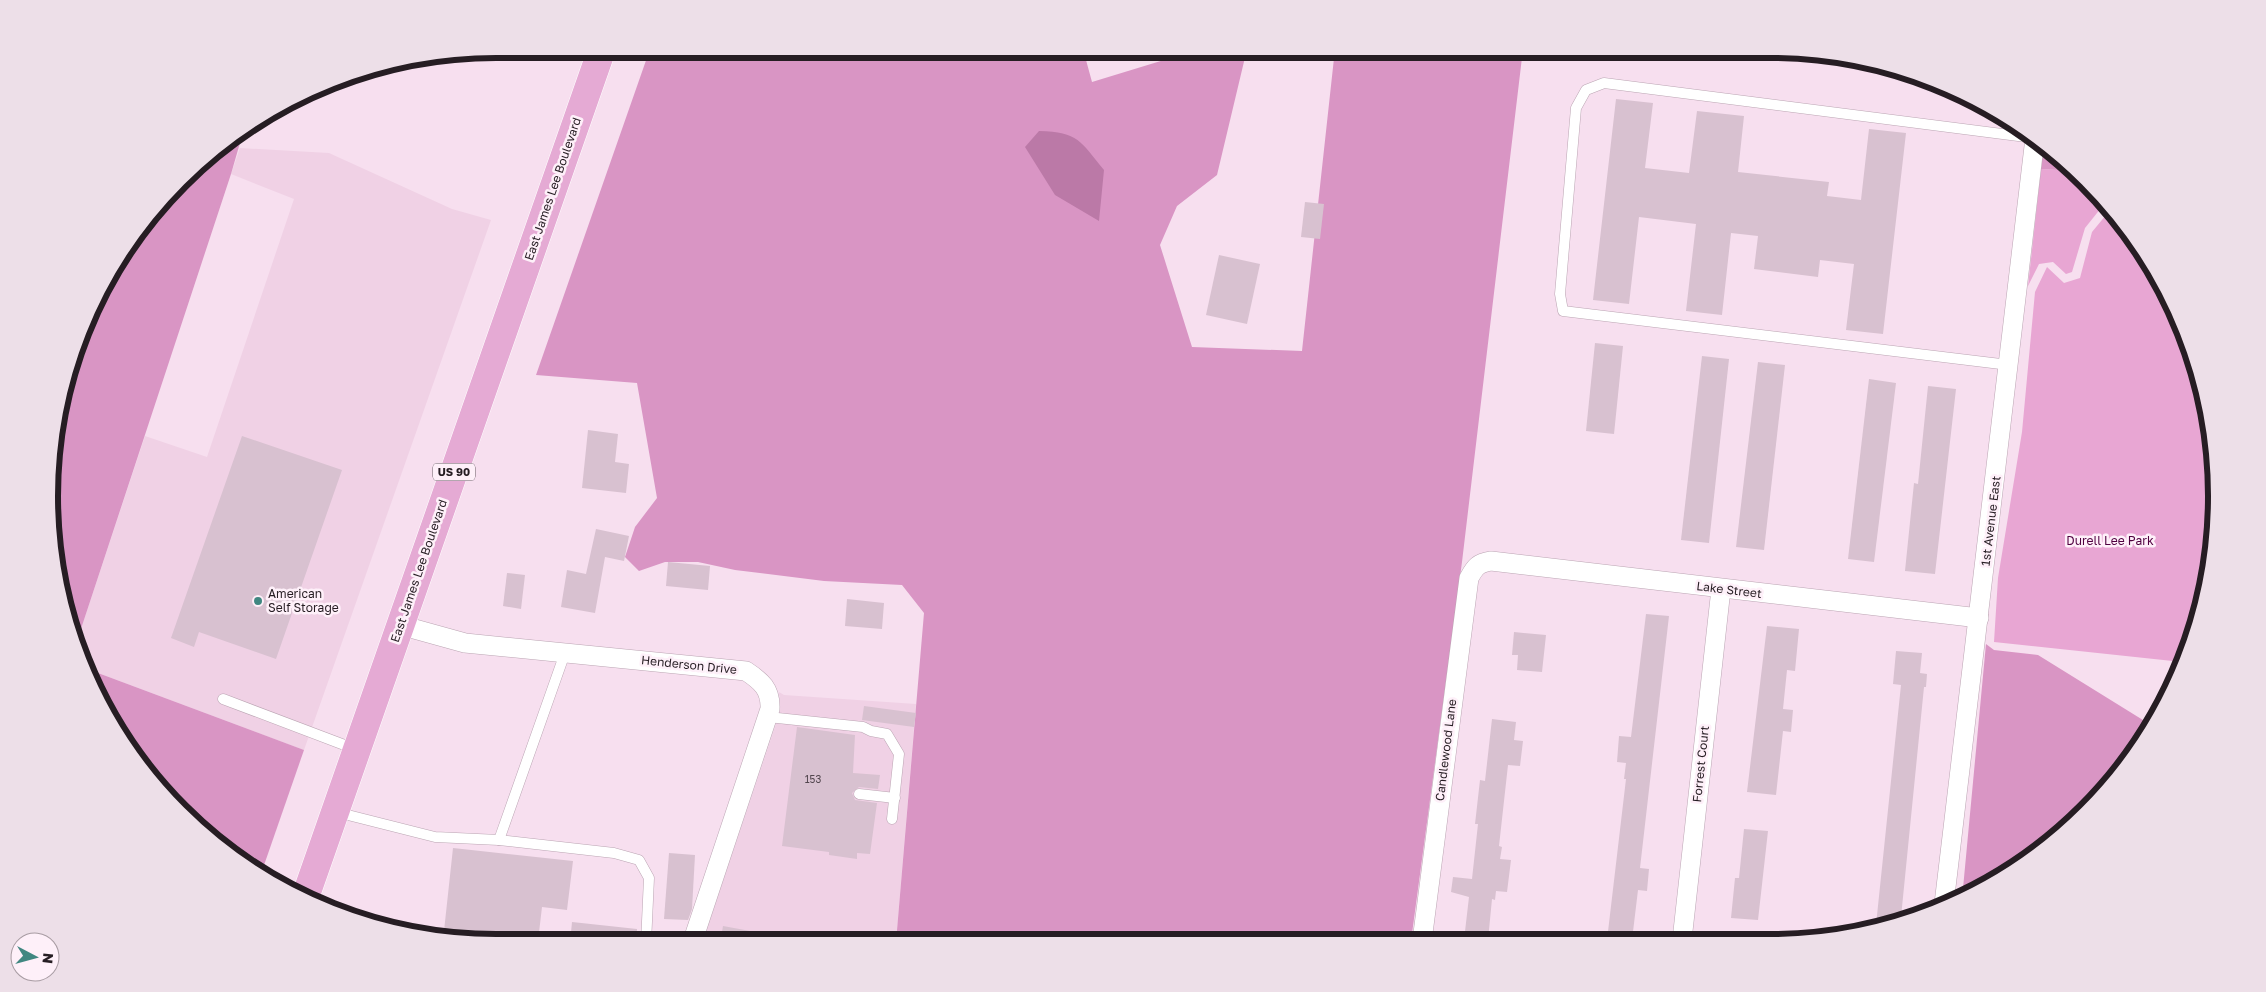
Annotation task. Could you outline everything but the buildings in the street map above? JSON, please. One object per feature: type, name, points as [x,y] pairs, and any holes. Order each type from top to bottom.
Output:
[{"type":"main road","name":"East James Lee Boulevard","points":[[307,891],[599,58]]},
{"type":"street","name":"1st Avenue East","points":[[1945,898],[2009,365],[2033,145]]},
{"type":"street","name":"Lake Street","points":[[1480,562],[1491,561],[1979,618]]},
{"type":"street","name":"Candlewood Lane","points":[[1423,934],[1469,578],[1480,562]]},
{"type":"street","name":"Forrest Court","points":[[1683,934],[1721,589]]},
{"type":"street","name":"Henderson Drive","points":[[400,625],[465,644],[746,671],[759,680],[769,693],[768,717],[695,934]]},
{"type":"lane","points":[[2009,365],[1563,311],[1560,294],[1576,108],[1586,90],[1604,84],[2021,136]]},
{"type":"lane","points":[[499,840],[565,653]]},
{"type":"lane","points":[[223,699],[356,749]]},
{"type":"lane","points":[[768,717],[864,727],[871,731],[887,734],[900,754],[892,819]]},
{"type":"lane","points":[[859,794],[895,798]]},
{"type":"lane","points":[[335,812],[435,837],[499,840],[614,853],[639,860],[649,878],[646,934]]},
{"type":"shaded area","points":[[647,58],[1085,58],[1092,82],[1166,58],[1245,58],[1217,175],[1177,206],[1160,245],[1192,347],[1302,351],[1334,58],[1522,58],[1462,562],[1412,934],[897,934],[924,613],[902,585],[824,581],[735,570],[698,562],[665,562],[639,571],[625,557],[635,527],[657,498],[637,383],[536,375]]},
{"type":"shaded area","points":[[1039,131],[1063,133],[1078,140],[1104,170],[1099,221],[1055,195],[1025,147]]},
{"type":"shaded area","points":[[241,139],[80,633],[66,582],[58,525],[58,467],[70,394],[97,316],[131,252],[166,207],[186,186],[207,166]]},
{"type":"shaded area","points":[[240,148],[329,153],[452,209],[491,220],[304,750],[95,672],[80,633],[145,436],[207,457],[294,199],[231,174]]},
{"type":"shaded area","points":[[2043,153],[2064,170],[2041,169]]},
{"type":"shaded area","points":[[1986,644],[1994,650],[2038,655],[2146,722],[2135,740],[2100,785],[2059,826],[2014,861],[1963,890]]},
{"type":"shaded area","points":[[95,672],[304,750],[263,868],[207,826],[166,785],[131,740]]},
{"type":"shaded area","points":[[779,692],[784,695],[916,704],[897,934],[705,934],[780,712]]},
{"type":"green space","points":[[2041,169],[2064,170],[2101,208],[2085,228],[2072,272],[2066,274],[2053,262],[2039,264],[2028,286]]},
{"type":"green space","name":"Durell Lee Park","points":[[2106,215],[2135,252],[2150,277],[2175,328],[2194,383],[2200,410],[2208,467],[2208,525],[2205,553],[2194,609],[2176,661],[1994,642],[1998,578],[2022,432],[2035,292],[2047,267],[2064,283],[2080,278],[2092,232]]},
{"type":"green space","points":[[97,316],[70,394],[81,355]]},
{"type":"place","name":"American Self Storage","points":[[258,601]]}]
